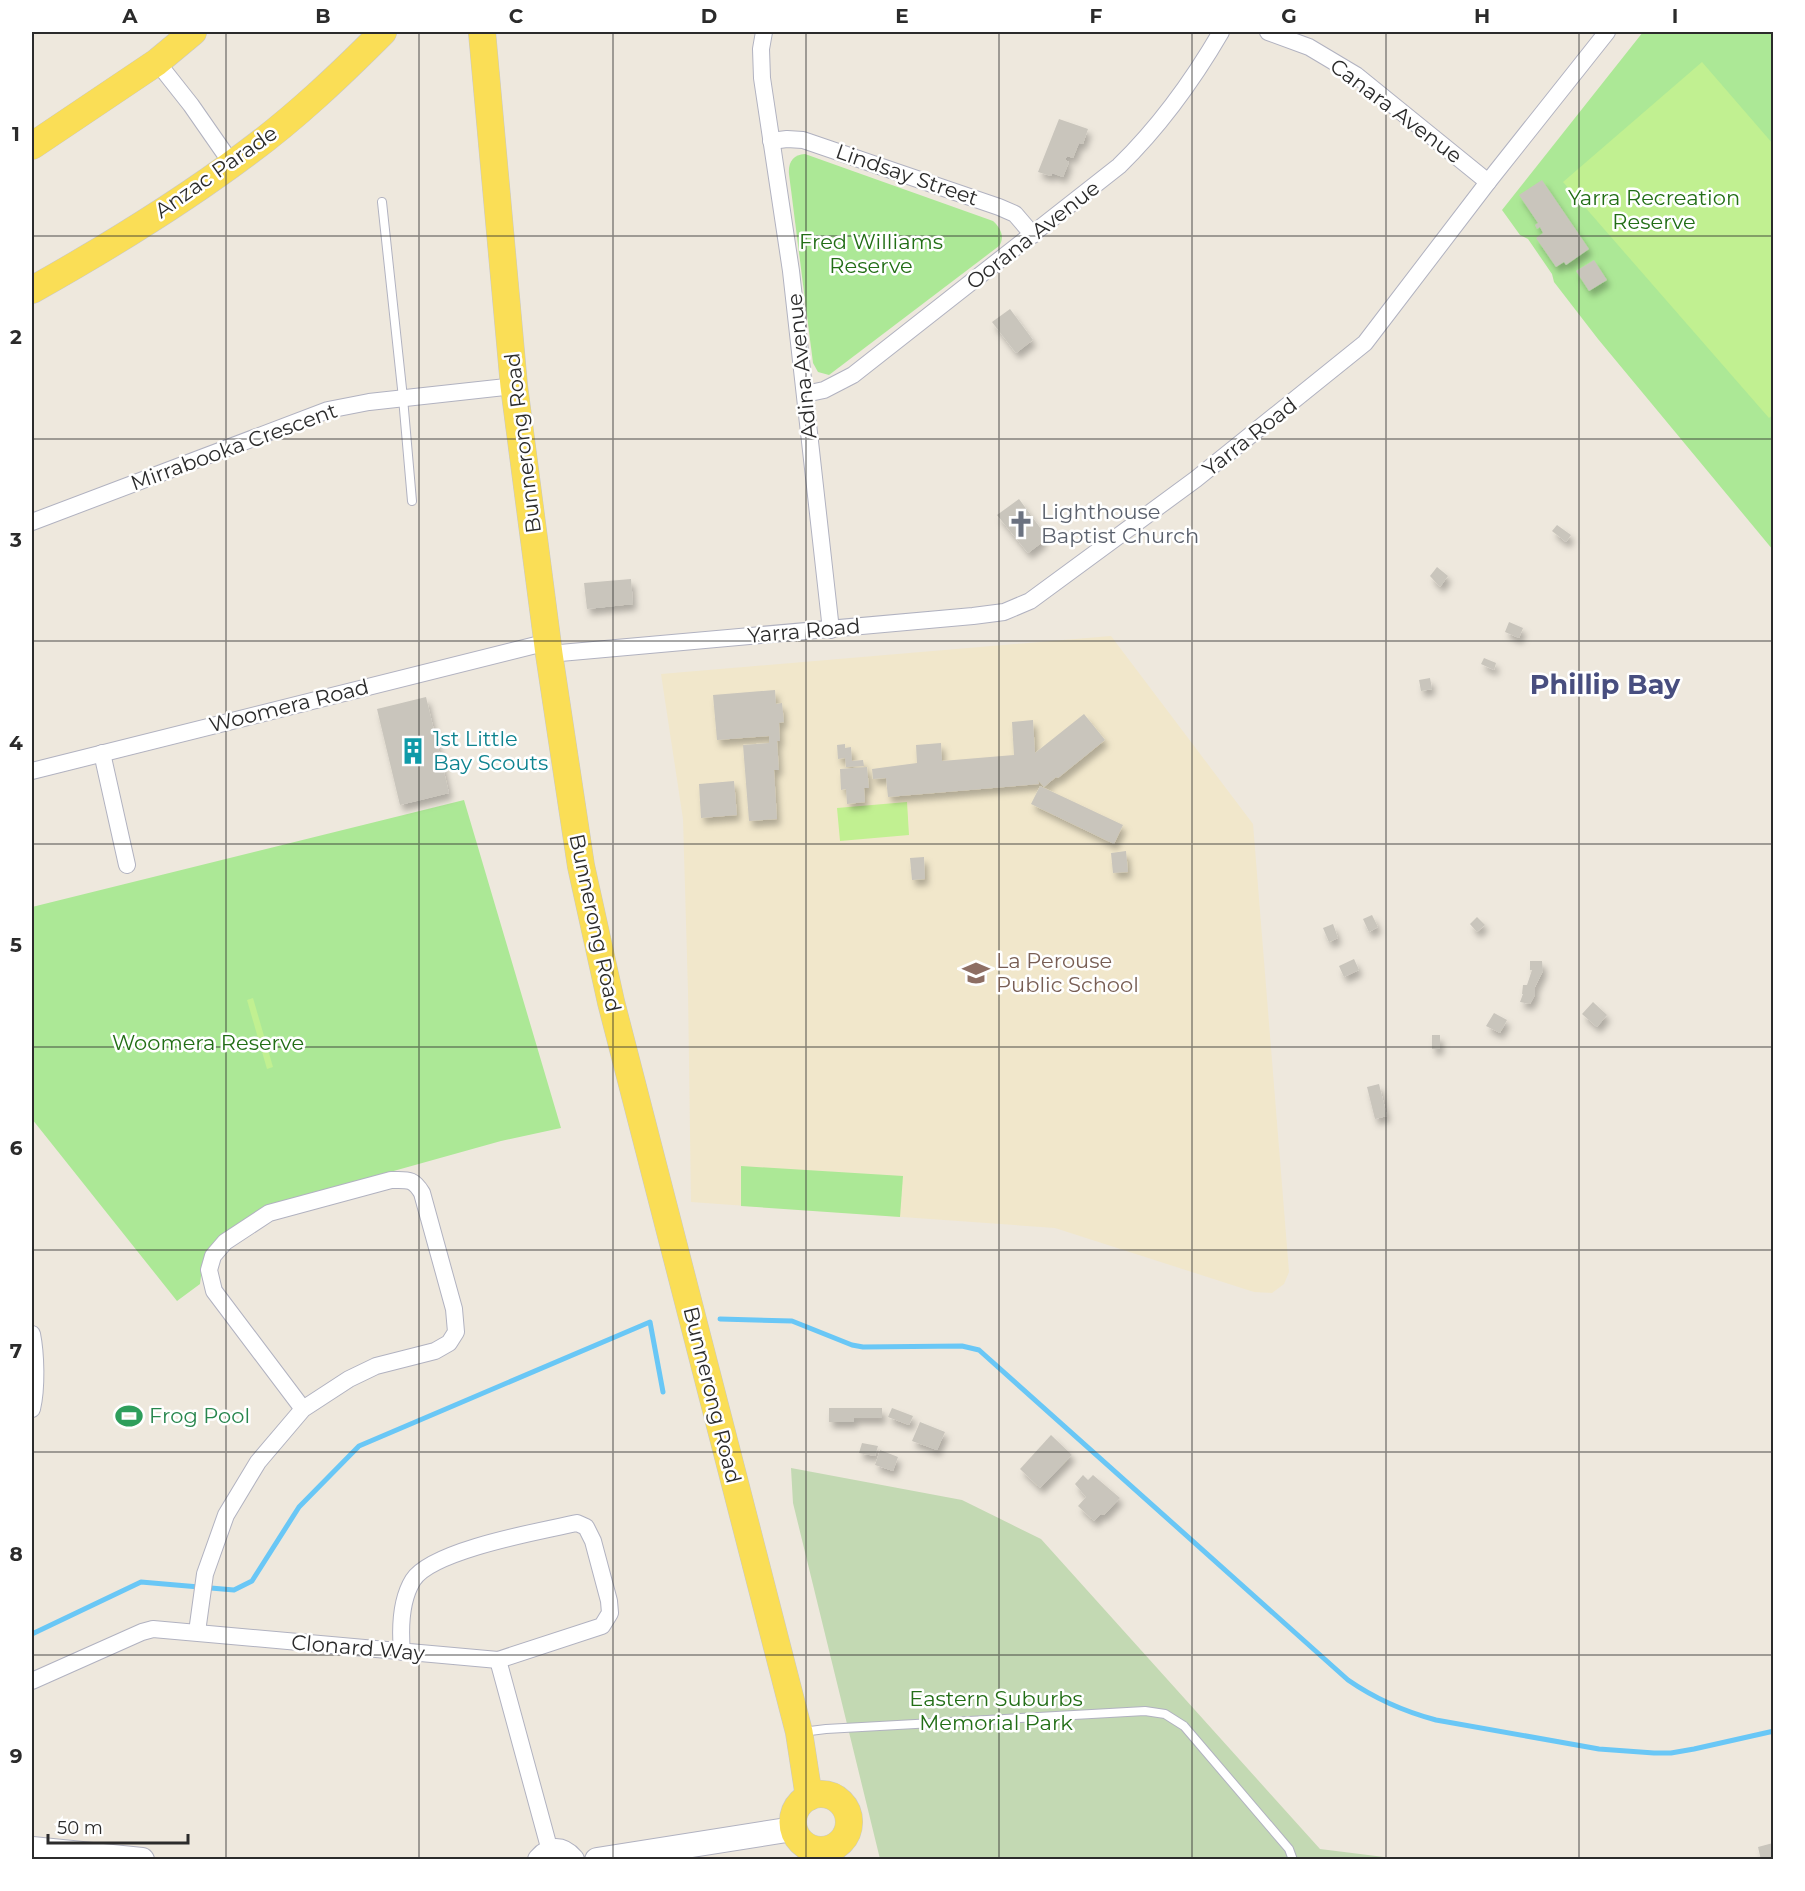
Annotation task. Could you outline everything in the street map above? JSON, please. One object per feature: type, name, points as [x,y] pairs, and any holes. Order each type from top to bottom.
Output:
[{"type":"main road","points":[[32,146],[157,62],[193,32]]},
{"type":"main road","name":"Anzac Parade","points":[[32,290],[167,208],[232,164],[310,102],[383,32]]},
{"type":"main road","name":"Bunnerong Road","points":[[482,32],[514,386],[548,648],[581,866],[611,1002],[799,1732],[809,1797]]},
{"type":"main road","points":[[827,1795],[843,1805],[847,1813],[847,1831],[843,1839],[826,1854],[801,1843],[793,1829],[794,1814],[803,1801],[809,1797],[827,1795]]},
{"type":"street","name":"Adina Avenue","points":[[764,32],[761,49],[762,78],[791,271],[831,630]]},
{"type":"street","name":"Oorana Avenue","points":[[805,393],[824,390],[853,375],[1119,166],[1140,146],[1205,59],[1221,32]]},
{"type":"street","name":"Canara Avenue","points":[[1268,32],[1309,47],[1356,75],[1488,182]]},
{"type":"street","name":"Yarra Road","points":[[548,648],[831,630],[1004,612],[1030,601],[1196,479],[1365,343],[1607,32]]},
{"type":"street","points":[[157,62],[191,105],[232,164]]},
{"type":"street","name":"Lindsay Street","points":[[771,141],[803,140],[999,207],[1015,214],[1033,235]]},
{"type":"street","name":"Mirrabooka Crescent","points":[[32,522],[328,410],[403,398],[514,386]]},
{"type":"street","name":"Woomera Road","points":[[32,771],[548,648]]},
{"type":"street","points":[[102,753],[127,865]]},
{"type":"street","points":[[197,1632],[205,1574],[226,1515],[258,1462],[303,1409],[349,1379],[376,1366],[435,1351],[449,1343],[456,1332],[454,1309],[422,1193],[415,1183],[407,1180],[391,1180],[269,1213],[225,1242],[213,1256],[209,1270],[214,1292],[303,1409]]},
{"type":"street","points":[[32,1334],[34,1400],[32,1409]]},
{"type":"street","points":[[402,1652],[400,1630],[404,1606],[414,1580],[429,1566],[468,1550],[511,1538],[577,1523],[586,1527],[593,1540],[609,1601],[610,1613],[602,1626],[498,1660],[554,1857]]},
{"type":"street","name":"Clonard Way","points":[[32,1681],[153,1629],[498,1660]]},
{"type":"street","points":[[597,1860],[793,1829]]},
{"type":"street","points":[[32,1849],[132,1859]]},
{"type":"lane","points":[[382,202],[412,501]]},
{"type":"lane","points":[[799,1732],[1145,1711],[1165,1714],[1184,1726],[1289,1849],[1293,1860]]},
{"type":"shaded area","name":"La Perouse Public School","points":[[1111,636],[1253,824],[1289,1272],[1284,1284],[1272,1293],[1254,1292],[1055,1228],[691,1202],[683,819],[661,674]]},
{"type":"green space","name":"Yarra Recreation Reserve","points":[[1643,32],[1773,32],[1773,550],[1598,339],[1554,282],[1552,274],[1528,239],[1520,235],[1502,210]]},
{"type":"green space","points":[[1702,62],[1773,144],[1774,414],[1769,418],[1563,182]]},
{"type":"green space","name":"Fred Williams Reserve","points":[[805,154],[993,221],[1002,236],[999,246],[829,375],[818,372],[813,363],[789,174],[792,160]]},
{"type":"green space","name":"Woomera Reserve","points":[[464,800],[561,1128],[501,1141],[279,1203],[203,1261],[200,1284],[177,1301],[32,1119],[32,907]]},
{"type":"green space","points":[[907,802],[909,835],[840,841],[837,808]]},
{"type":"green space","points":[[253,998],[273,1067],[267,1069],[247,1000]]},
{"type":"green space","points":[[741,1166],[903,1176],[900,1217],[741,1206]]},
{"type":"green space","name":"Eastern Suburbs Memorial Park","points":[[791,1468],[962,1500],[1041,1539],[1320,1849],[1400,1859],[880,1859],[793,1503]]},
{"type":"building","points":[[1059,119],[1088,129],[1083,144],[1079,143],[1073,158],[1067,156],[1065,160],[1069,162],[1063,177],[1038,172]]},
{"type":"building","points":[[1542,180],[1589,249],[1566,265],[1564,262],[1556,267],[1536,238],[1543,233],[1540,227],[1537,229],[1535,225],[1538,223],[1519,195]]},
{"type":"building","points":[[1594,260],[1607,280],[1589,291],[1576,271]]},
{"type":"building","points":[[1010,309],[1033,340],[1016,353],[992,322]]},
{"type":"building","name":"Lighthouse Baptist Church","points":[[1019,499],[1044,533],[1040,536],[1044,541],[1028,553],[997,515]]},
{"type":"building","points":[[1557,525],[1571,535],[1566,542],[1552,531]]},
{"type":"building","points":[[1437,567],[1448,576],[1440,587],[1430,576]]},
{"type":"building","points":[[631,579],[633,604],[587,609],[584,583]]},
{"type":"building","points":[[1509,622],[1523,628],[1519,638],[1505,632]]},
{"type":"building","points":[[1484,658],[1496,663],[1494,670],[1481,664]]},
{"type":"building","points":[[1430,678],[1432,689],[1421,691],[1419,680]]},
{"type":"building","points":[[775,690],[776,704],[782,703],[784,722],[779,723],[780,741],[777,741],[779,770],[774,770],[777,819],[749,821],[743,745],[769,743],[769,736],[717,740],[713,695]]},
{"type":"building","name":"1st Little Bay Scouts","points":[[426,697],[449,793],[400,805],[377,709]]},
{"type":"building","points":[[1084,714],[1105,740],[1044,787],[1038,780],[1039,784],[888,797],[886,778],[873,779],[872,769],[917,763],[916,745],[941,743],[942,761],[1014,755],[1012,722],[1033,720],[1035,753]]},
{"type":"building","points":[[845,744],[845,748],[851,747],[852,761],[863,760],[864,766],[846,767],[845,758],[838,759],[837,745]]},
{"type":"building","points":[[867,767],[869,788],[864,788],[865,802],[847,804],[846,789],[841,790],[840,769]]},
{"type":"building","points":[[734,781],[737,815],[701,818],[699,784]]},
{"type":"building","points":[[1040,786],[1123,825],[1114,844],[1031,804]]},
{"type":"building","points":[[1126,851],[1128,872],[1113,873],[1111,853]]},
{"type":"building","points":[[924,857],[925,879],[912,880],[910,858]]},
{"type":"building","points":[[1372,915],[1378,927],[1369,932],[1363,919]]},
{"type":"building","points":[[1477,917],[1485,925],[1477,932],[1470,924]]},
{"type":"building","points":[[1333,924],[1338,938],[1329,942],[1323,928]]},
{"type":"building","points":[[1354,959],[1359,970],[1344,977],[1339,966]]},
{"type":"building","points":[[1530,961],[1542,961],[1543,971],[1530,1004],[1520,1002],[1523,985],[1527,985],[1532,970],[1530,970]]},
{"type":"building","points":[[1593,1002],[1607,1015],[1597,1027],[1582,1014]]},
{"type":"building","points":[[1494,1013],[1507,1020],[1500,1033],[1486,1026]]},
{"type":"building","points":[[1432,1035],[1440,1035],[1440,1049],[1432,1049]]},
{"type":"building","points":[[1379,1084],[1387,1116],[1375,1119],[1367,1087]]},
{"type":"building","points":[[829,1408],[882,1408],[882,1418],[854,1418],[854,1422],[829,1422]]},
{"type":"building","points":[[892,1408],[913,1416],[909,1425],[888,1417]]},
{"type":"building","points":[[920,1422],[945,1432],[937,1450],[912,1441]]},
{"type":"building","points":[[1051,1435],[1072,1455],[1040,1488],[1020,1469]]},
{"type":"building","points":[[862,1443],[878,1446],[875,1456],[859,1453]]},
{"type":"building","points":[[880,1450],[898,1457],[893,1471],[875,1465]]},
{"type":"building","points":[[1083,1475],[1088,1480],[1093,1475],[1120,1498],[1104,1515],[1101,1514],[1094,1521],[1078,1506],[1086,1497],[1075,1484]]},
{"type":"building","points":[[1773,1843],[1773,1860],[1761,1860],[1758,1847]]},
{"type":"waterway","points":[[720,1319],[792,1321],[852,1345],[863,1347],[962,1346],[979,1350],[1348,1680],[1368,1693],[1402,1709],[1436,1720],[1599,1749],[1654,1753],[1694,1749],[1774,1731]]},
{"type":"waterway","points":[[32,1634],[141,1582],[234,1590],[252,1581],[299,1507],[359,1446],[650,1322],[663,1392]]},
{"type":"place","name":"Lighthouse Baptist Church","points":[[1021,524]]},
{"type":"place","name":"1st Little Bay Scouts","points":[[413,751]]},
{"type":"place","name":"La Perouse Public School","points":[[976,973]]},
{"type":"place","name":"Frog Pool","points":[[129,1416]]},
{"type":"district","name":"Phillip Bay","points":[[1605,685]]}]
